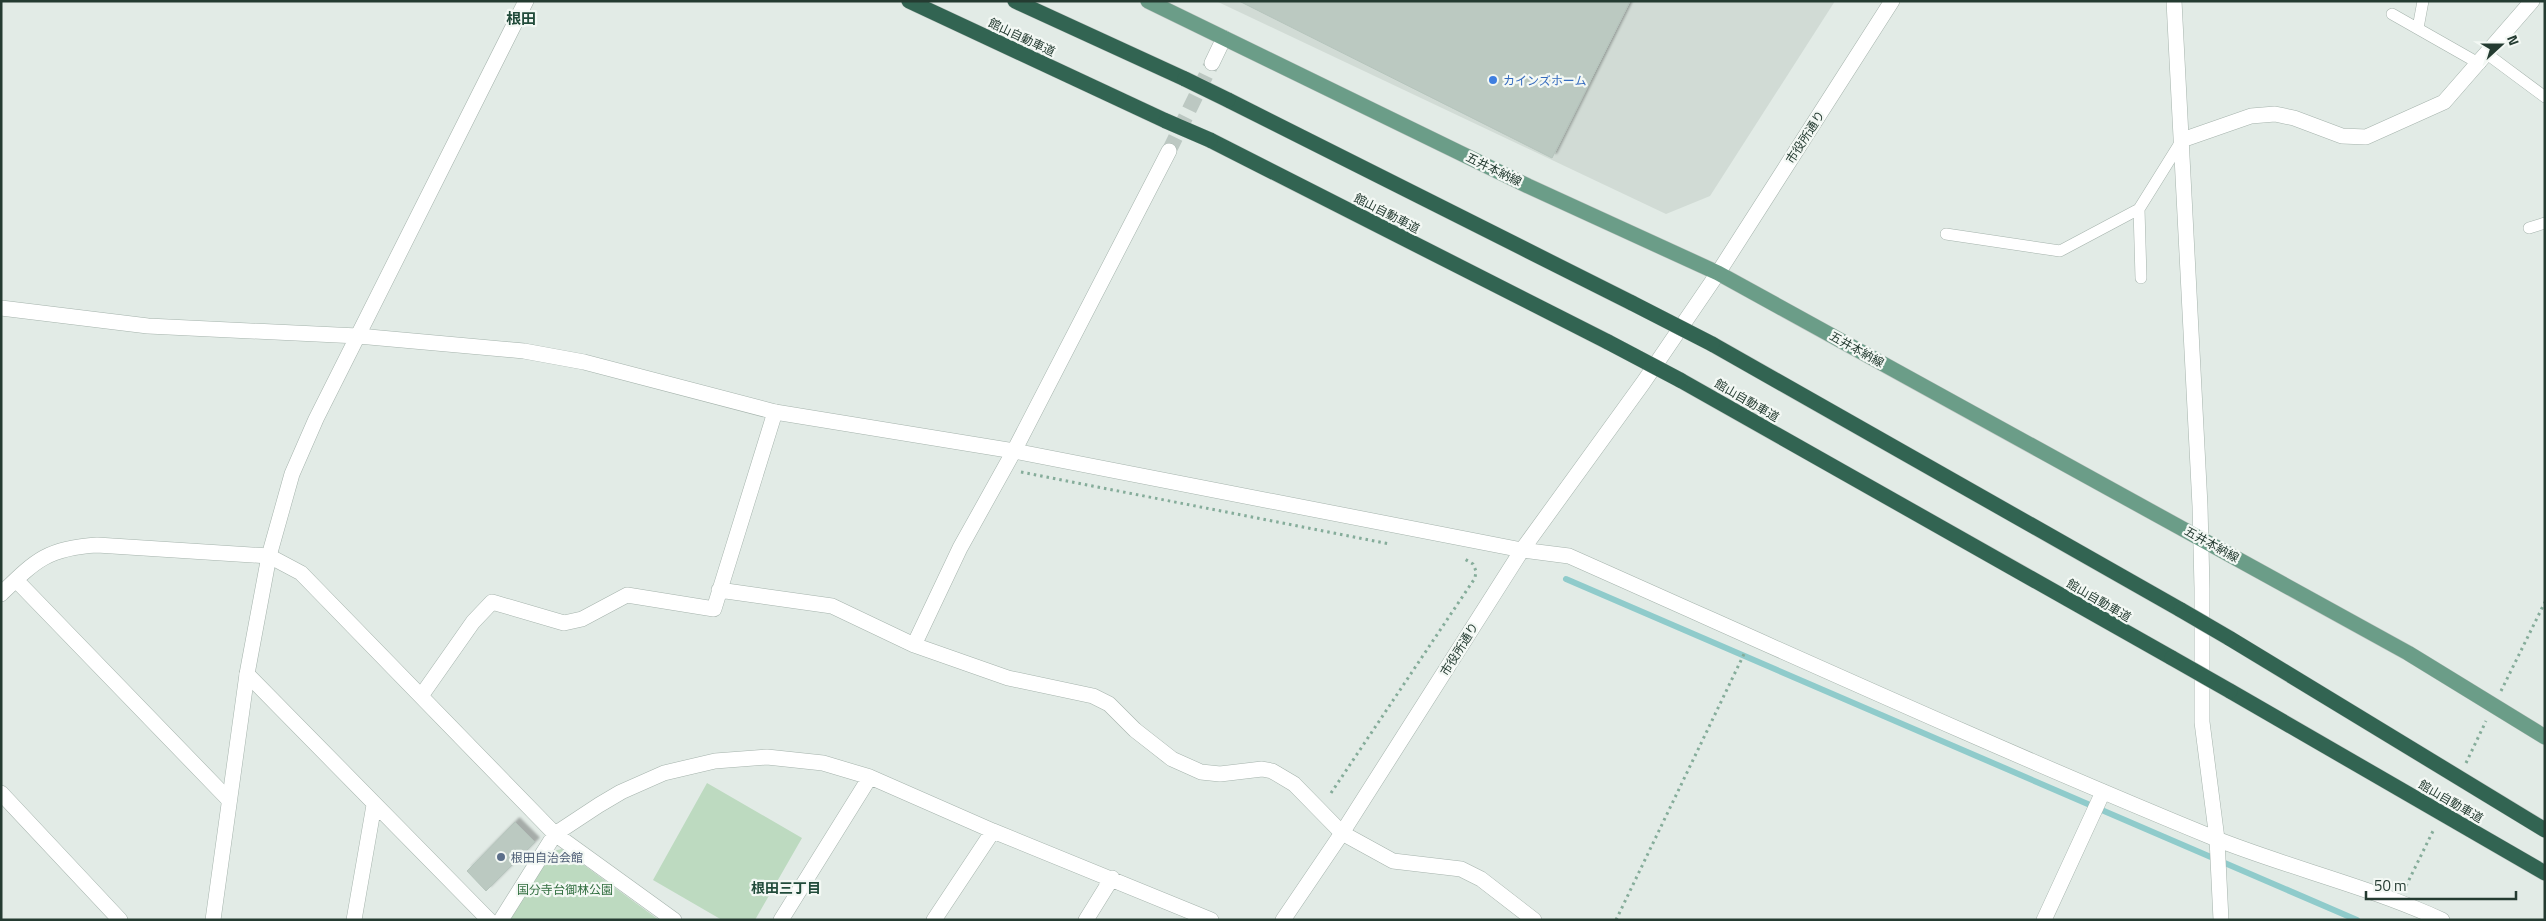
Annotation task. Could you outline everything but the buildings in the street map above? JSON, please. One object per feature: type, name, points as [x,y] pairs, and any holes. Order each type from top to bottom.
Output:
[{"type":"highway","name":"館山自動車道","points":[[909,1],[1210,140],[1680,380],[2230,691],[2545,873]]},
{"type":"highway","name":"館山自動車道","points":[[1015,1],[1228,100],[1712,344],[2229,638],[2545,830]]},
{"type":"main road","name":"五井本納線","points":[[1148,1],[1528,186],[1718,273],[2408,653],[2545,737]]},
{"type":"street","points":[[212,920],[247,674],[269,556],[292,474],[358,336],[526,1]]},
{"type":"street","name":"市役所通り","points":[[1282,920],[1342,833],[1522,550],[1643,383],[1718,273],[1892,1]]},
{"type":"street","points":[[2174,1],[2200,538],[2202,722],[2217,839],[2221,920]]},
{"type":"street","points":[[2182,140],[2251,116],[2275,114],[2294,118],[2342,136],[2366,138],[2444,102],[2532,1]]},
{"type":"street","points":[[1212,63],[1224,38]]},
{"type":"street","points":[[914,645],[960,548],[1014,451],[1169,151]]},
{"type":"street","points":[[1,308],[148,326],[358,336],[524,351],[584,362],[775,412],[1014,451],[1522,550],[1569,556],[2103,792],[2217,839],[2399,900],[2442,920]]},
{"type":"street","points":[[420,696],[478,616],[492,602],[564,623],[582,619],[627,595],[714,609],[775,412]]},
{"type":"street","points":[[1,594],[39,559],[70,546],[97,544],[269,556],[301,573],[555,834],[674,920]]},
{"type":"street","points":[[16,580],[229,800]]},
{"type":"street","points":[[719,590],[832,606],[914,645],[1008,678],[1093,696],[1109,704],[1136,730],[1172,759],[1201,772],[1220,774],[1262,769],[1272,771],[1294,784],[1342,833],[1393,861],[1461,869],[1482,879],[1534,920]]},
{"type":"street","points":[[247,674],[489,920]]},
{"type":"street","points":[[501,920],[555,834],[614,796],[664,773],[715,761],[767,757],[823,763],[870,777],[993,831],[1211,920]]},
{"type":"street","points":[[781,920],[870,777]]},
{"type":"street","points":[[2044,920],[2103,792]]},
{"type":"street","points":[[1,794],[120,920]]},
{"type":"street","points":[[354,920],[374,805]]},
{"type":"street","points":[[934,920],[993,831]]},
{"type":"street","points":[[1086,920],[1112,878]]},
{"type":"lane","points":[[2418,28],[2423,1]]},
{"type":"lane","points":[[2392,14],[2483,59],[2545,96]]},
{"type":"lane","points":[[1946,234],[2060,251],[2139,209],[2182,140]]},
{"type":"lane","points":[[2139,209],[2141,278]]},
{"type":"lane","points":[[2529,228],[2545,223]]},
{"type":"path","points":[[1020,472],[1398,546]]},
{"type":"path","points":[[1331,793],[1475,578],[1476,571],[1473,564],[1466,559],[1456,557]]},
{"type":"path","points":[[2494,704],[2545,602]]},
{"type":"path","points":[[1616,920],[1752,637]]},
{"type":"shaded area","points":[[1216,1],[1835,1],[1710,196],[1666,214]]},
{"type":"green space","points":[[707,783],[802,838],[755,920],[722,920],[653,880]]},
{"type":"green space","name":"国分寺台御林公園","points":[[562,849],[659,920],[508,920],[553,851]]},
{"type":"waterway","points":[[1566,579],[2357,920]]},
{"type":"tunnel","points":[[1169,151],[1212,63]]},
{"type":"place","name":"カインズホーム","points":[[1493,80]]},
{"type":"place","name":"根田自治会館","points":[[501,857]]},
{"type":"district","name":"根田","points":[[521,18]]},
{"type":"district","name":"根田三丁目","points":[[786,887]]}]
